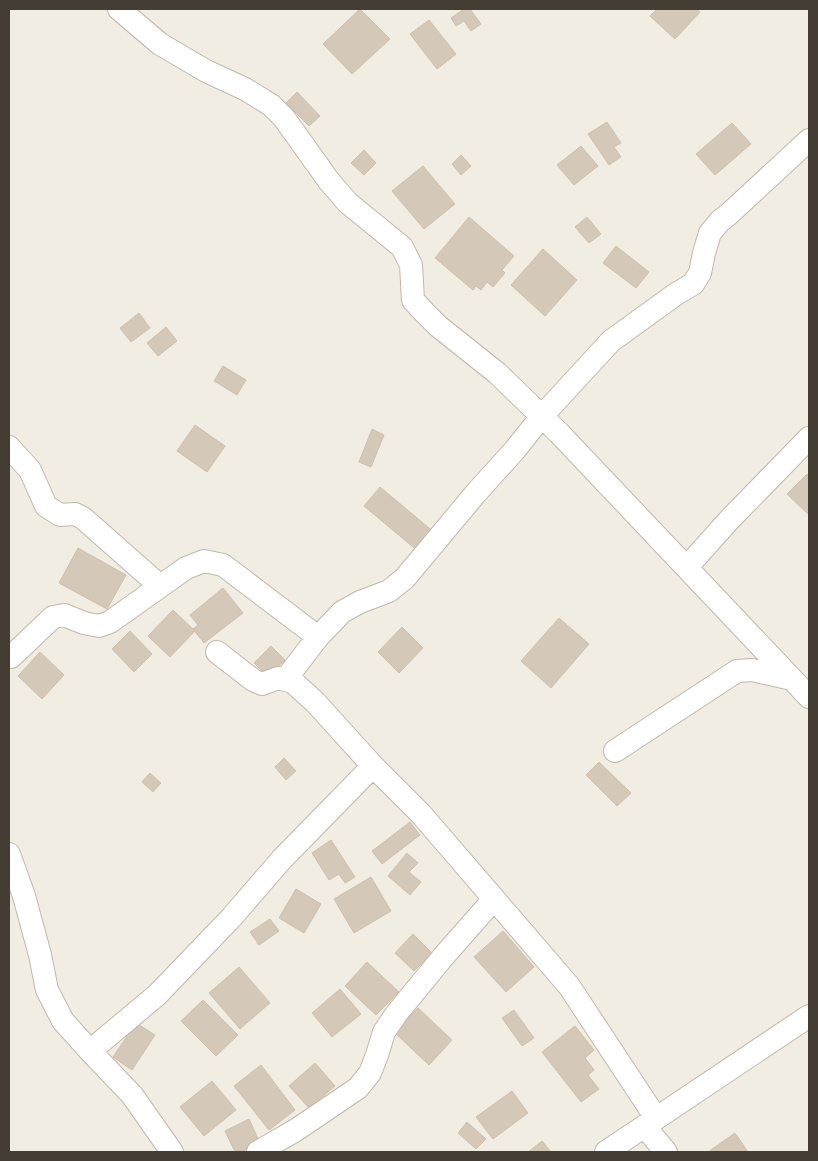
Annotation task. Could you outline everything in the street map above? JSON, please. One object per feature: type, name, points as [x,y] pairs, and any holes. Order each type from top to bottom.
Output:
[{"type":"street","points":[[119,9],[160,44],[206,71],[271,105],[284,118],[329,181],[348,203],[402,247],[411,265],[413,300],[438,326],[497,373],[542,416],[809,697]]},
{"type":"street","points":[[285,680],[318,637],[342,612],[360,602],[390,591],[405,578],[542,416],[611,341],[692,284],[700,273],[710,233],[720,220],[730,214],[809,140]]},
{"type":"street","points":[[687,567],[730,518],[809,438]]},
{"type":"street","points":[[9,447],[30,470],[46,506],[60,514],[75,514],[83,518],[160,586]]},
{"type":"street","points":[[11,657],[54,617],[64,615],[84,623],[99,626],[110,622],[186,568],[204,561],[223,566],[318,637]]},
{"type":"street","points":[[217,652],[253,680],[262,684],[278,678],[293,682],[315,702],[421,814],[569,986],[651,1123],[666,1152]]},
{"type":"street","points":[[615,751],[737,672],[752,670],[792,679]]},
{"type":"street","points":[[90,1051],[157,995],[231,918],[282,859],[374,766]]},
{"type":"street","points":[[9,854],[24,896],[47,990],[63,1020],[132,1095],[172,1152]]},
{"type":"street","points":[[258,1152],[296,1130],[358,1088],[370,1073],[384,1032],[397,1012],[494,899]]},
{"type":"street","points":[[606,1152],[809,1016]]},
{"type":"building","points":[[360,9],[390,39],[352,74],[323,44]]},
{"type":"building","points":[[464,9],[470,9],[481,24],[471,31],[464,21],[456,26],[451,18]]},
{"type":"building","points":[[657,9],[696,9],[700,12],[675,39],[650,16]]},
{"type":"building","points":[[429,20],[456,54],[437,69],[410,34]]},
{"type":"building","points":[[297,92],[320,116],[309,126],[286,103]]},
{"type":"building","points":[[607,122],[621,143],[614,147],[621,157],[609,165],[588,134]]},
{"type":"building","points":[[732,123],[751,144],[715,175],[696,154]]},
{"type":"building","points":[[581,146],[598,166],[574,185],[557,165]]},
{"type":"building","points":[[364,150],[376,163],[364,175],[351,163]]},
{"type":"building","points":[[461,155],[471,166],[461,175],[452,164]]},
{"type":"building","points":[[423,166],[455,204],[424,229],[392,191]]},
{"type":"building","points":[[469,217],[514,256],[502,270],[505,273],[493,287],[487,282],[481,290],[476,286],[473,290],[435,258]]},
{"type":"building","points":[[587,217],[601,234],[589,243],[575,227]]},
{"type":"building","points":[[616,246],[649,272],[636,288],[603,263]]},
{"type":"building","points":[[543,249],[577,280],[545,316],[511,285]]},
{"type":"building","points":[[139,313],[150,328],[131,342],[120,328]]},
{"type":"building","points":[[166,327],[177,341],[158,356],[147,343]]},
{"type":"building","points":[[223,366],[246,380],[237,395],[214,381]]},
{"type":"building","points":[[195,425],[225,446],[207,472],[177,451]]},
{"type":"building","points":[[372,429],[384,435],[371,467],[359,462]]},
{"type":"building","points":[[807,474],[809,476],[809,515],[787,494]]},
{"type":"building","points":[[380,487],[435,533],[419,552],[364,506]]},
{"type":"building","points":[[78,548],[126,575],[107,609],[59,583]]},
{"type":"building","points":[[223,588],[243,613],[204,643],[193,629],[198,625],[190,615]]},
{"type":"building","points":[[173,610],[195,631],[170,657],[148,636]]},
{"type":"building","points":[[559,618],[589,644],[551,688],[521,661]]},
{"type":"building","points":[[402,627],[423,648],[399,673],[378,652]]},
{"type":"building","points":[[130,631],[152,654],[134,672],[112,649]]},
{"type":"building","points":[[271,646],[285,660],[268,677],[254,663]]},
{"type":"building","points":[[40,652],[64,675],[42,699],[18,676]]},
{"type":"building","points":[[284,758],[296,771],[286,780],[275,767]]},
{"type":"building","points":[[599,762],[631,793],[617,806],[586,775]]},
{"type":"building","points":[[150,773],[161,783],[153,792],[142,782]]},
{"type":"building","points":[[410,822],[420,835],[382,864],[372,851]]},
{"type":"building","points":[[331,840],[355,877],[345,883],[339,874],[329,880],[312,853]]},
{"type":"building","points":[[407,853],[418,863],[409,872],[421,882],[410,895],[388,876]]},
{"type":"building","points":[[371,877],[391,911],[354,933],[334,899]]},
{"type":"building","points":[[296,889],[321,904],[304,933],[279,918]]},
{"type":"building","points":[[270,919],[279,931],[259,945],[250,932]]},
{"type":"building","points":[[503,931],[534,967],[506,992],[474,957]]},
{"type":"building","points":[[413,934],[432,953],[414,971],[395,953]]},
{"type":"building","points":[[367,962],[399,992],[376,1015],[345,986]]},
{"type":"building","points":[[239,967],[270,1003],[240,1029],[209,993]]},
{"type":"building","points":[[340,989],[361,1014],[332,1037],[312,1013]]},
{"type":"building","points":[[203,1000],[238,1035],[216,1056],[181,1021]]},
{"type":"building","points":[[418,1008],[452,1040],[429,1065],[394,1032]]},
{"type":"building","points":[[514,1010],[534,1038],[522,1046],[502,1018]]},
{"type":"building","points":[[136,1023],[155,1035],[132,1070],[113,1057]]},
{"type":"building","points":[[575,1026],[594,1050],[585,1058],[594,1070],[588,1075],[599,1089],[581,1102],[542,1052]]},
{"type":"building","points":[[315,1063],[335,1086],[309,1108],[289,1086]]},
{"type":"building","points":[[261,1065],[295,1110],[269,1130],[234,1086]]},
{"type":"building","points":[[212,1081],[236,1110],[204,1136],[180,1107]]},
{"type":"building","points":[[512,1091],[528,1113],[493,1139],[476,1117]]},
{"type":"building","points":[[249,1119],[260,1143],[241,1152],[235,1152],[225,1131]]},
{"type":"building","points":[[467,1122],[486,1139],[476,1149],[458,1133]]},
{"type":"building","points":[[735,1133],[748,1152],[708,1152]]},
{"type":"building","points":[[542,1141],[551,1152],[528,1152]]}]
